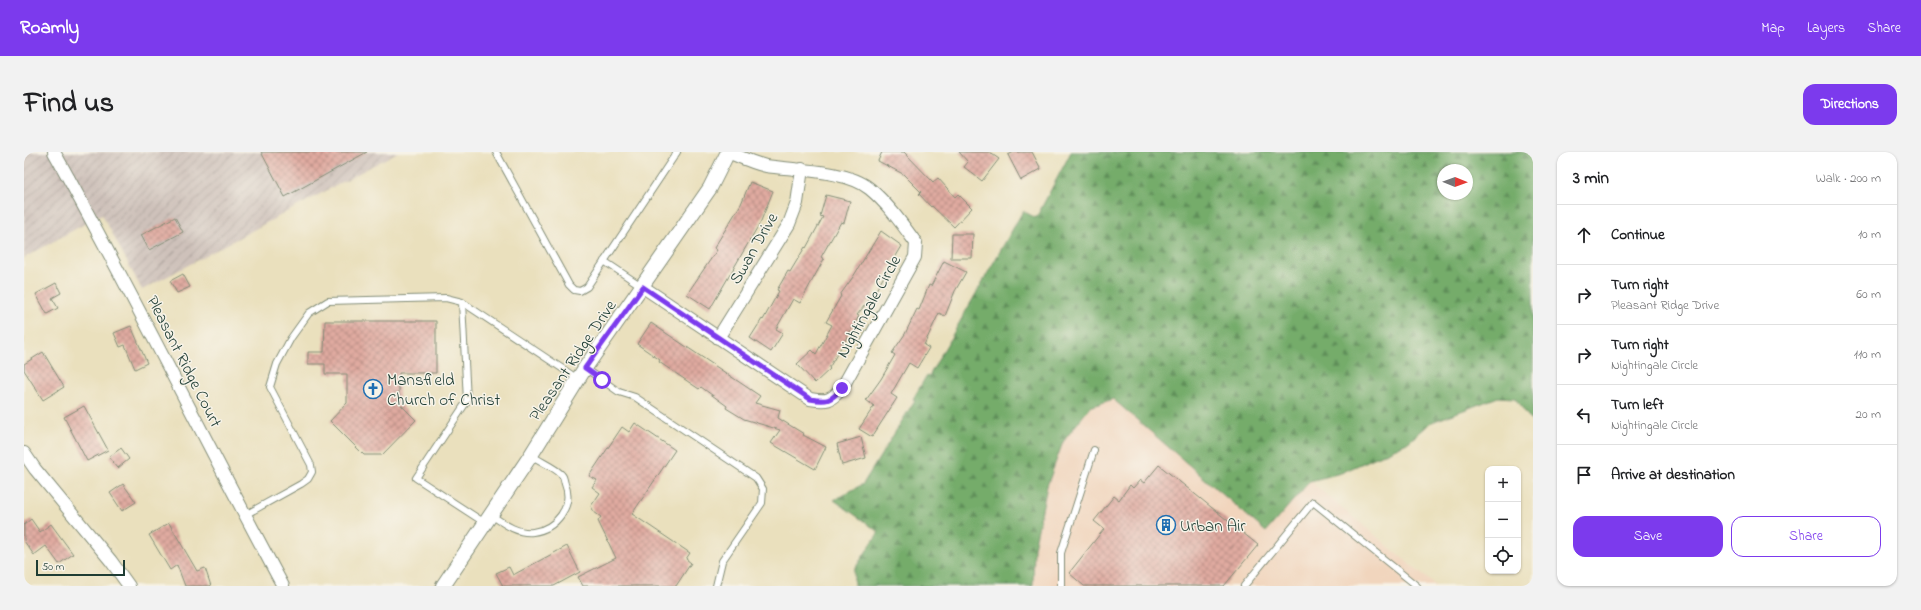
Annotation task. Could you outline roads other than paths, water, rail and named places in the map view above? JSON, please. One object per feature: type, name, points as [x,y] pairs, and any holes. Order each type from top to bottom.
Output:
[{"type":"street","name":"Pleasant Ridge Court","points":[[54,152],[106,244],[283,586]]},
{"type":"street","name":"Nightingale Circle","points":[[643,287],[810,399],[821,401],[833,399],[842,388],[915,257],[916,243],[892,211],[870,188],[843,177],[802,169],[764,165],[728,152]]},
{"type":"street","name":"Pleasant Ridge Drive","points":[[443,586],[531,455],[582,374],[710,188],[728,152]]},
{"type":"street","name":"Swan Drive","points":[[718,338],[789,224],[796,203],[802,169]]},
{"type":"street","points":[[24,453],[35,469],[111,561],[129,586]]},
{"type":"lane","points":[[496,152],[568,285],[574,290],[580,291],[587,287],[676,152]]},
{"type":"lane","points":[[604,262],[643,287]]},
{"type":"lane","points":[[245,515],[301,484],[308,479],[312,472],[311,465],[270,387],[277,364],[291,338],[309,313],[328,301],[446,298],[462,302],[582,374],[619,392],[635,397],[756,478],[763,489],[762,502],[722,561],[716,586]]},
{"type":"lane","points":[[462,302],[467,401],[416,478],[488,519],[520,531],[532,532],[546,528],[556,521],[564,512],[568,501],[567,488],[562,475],[531,455]]},
{"type":"lane","points":[[1061,586],[1061,553],[1094,450]]},
{"type":"lane","points":[[1244,586],[1313,502],[1417,586]]},
{"type":"place","name":"Mansfield Church of Christ","points":[[373,389]]},
{"type":"place","name":"Urban Air","points":[[1166,525]]}]
